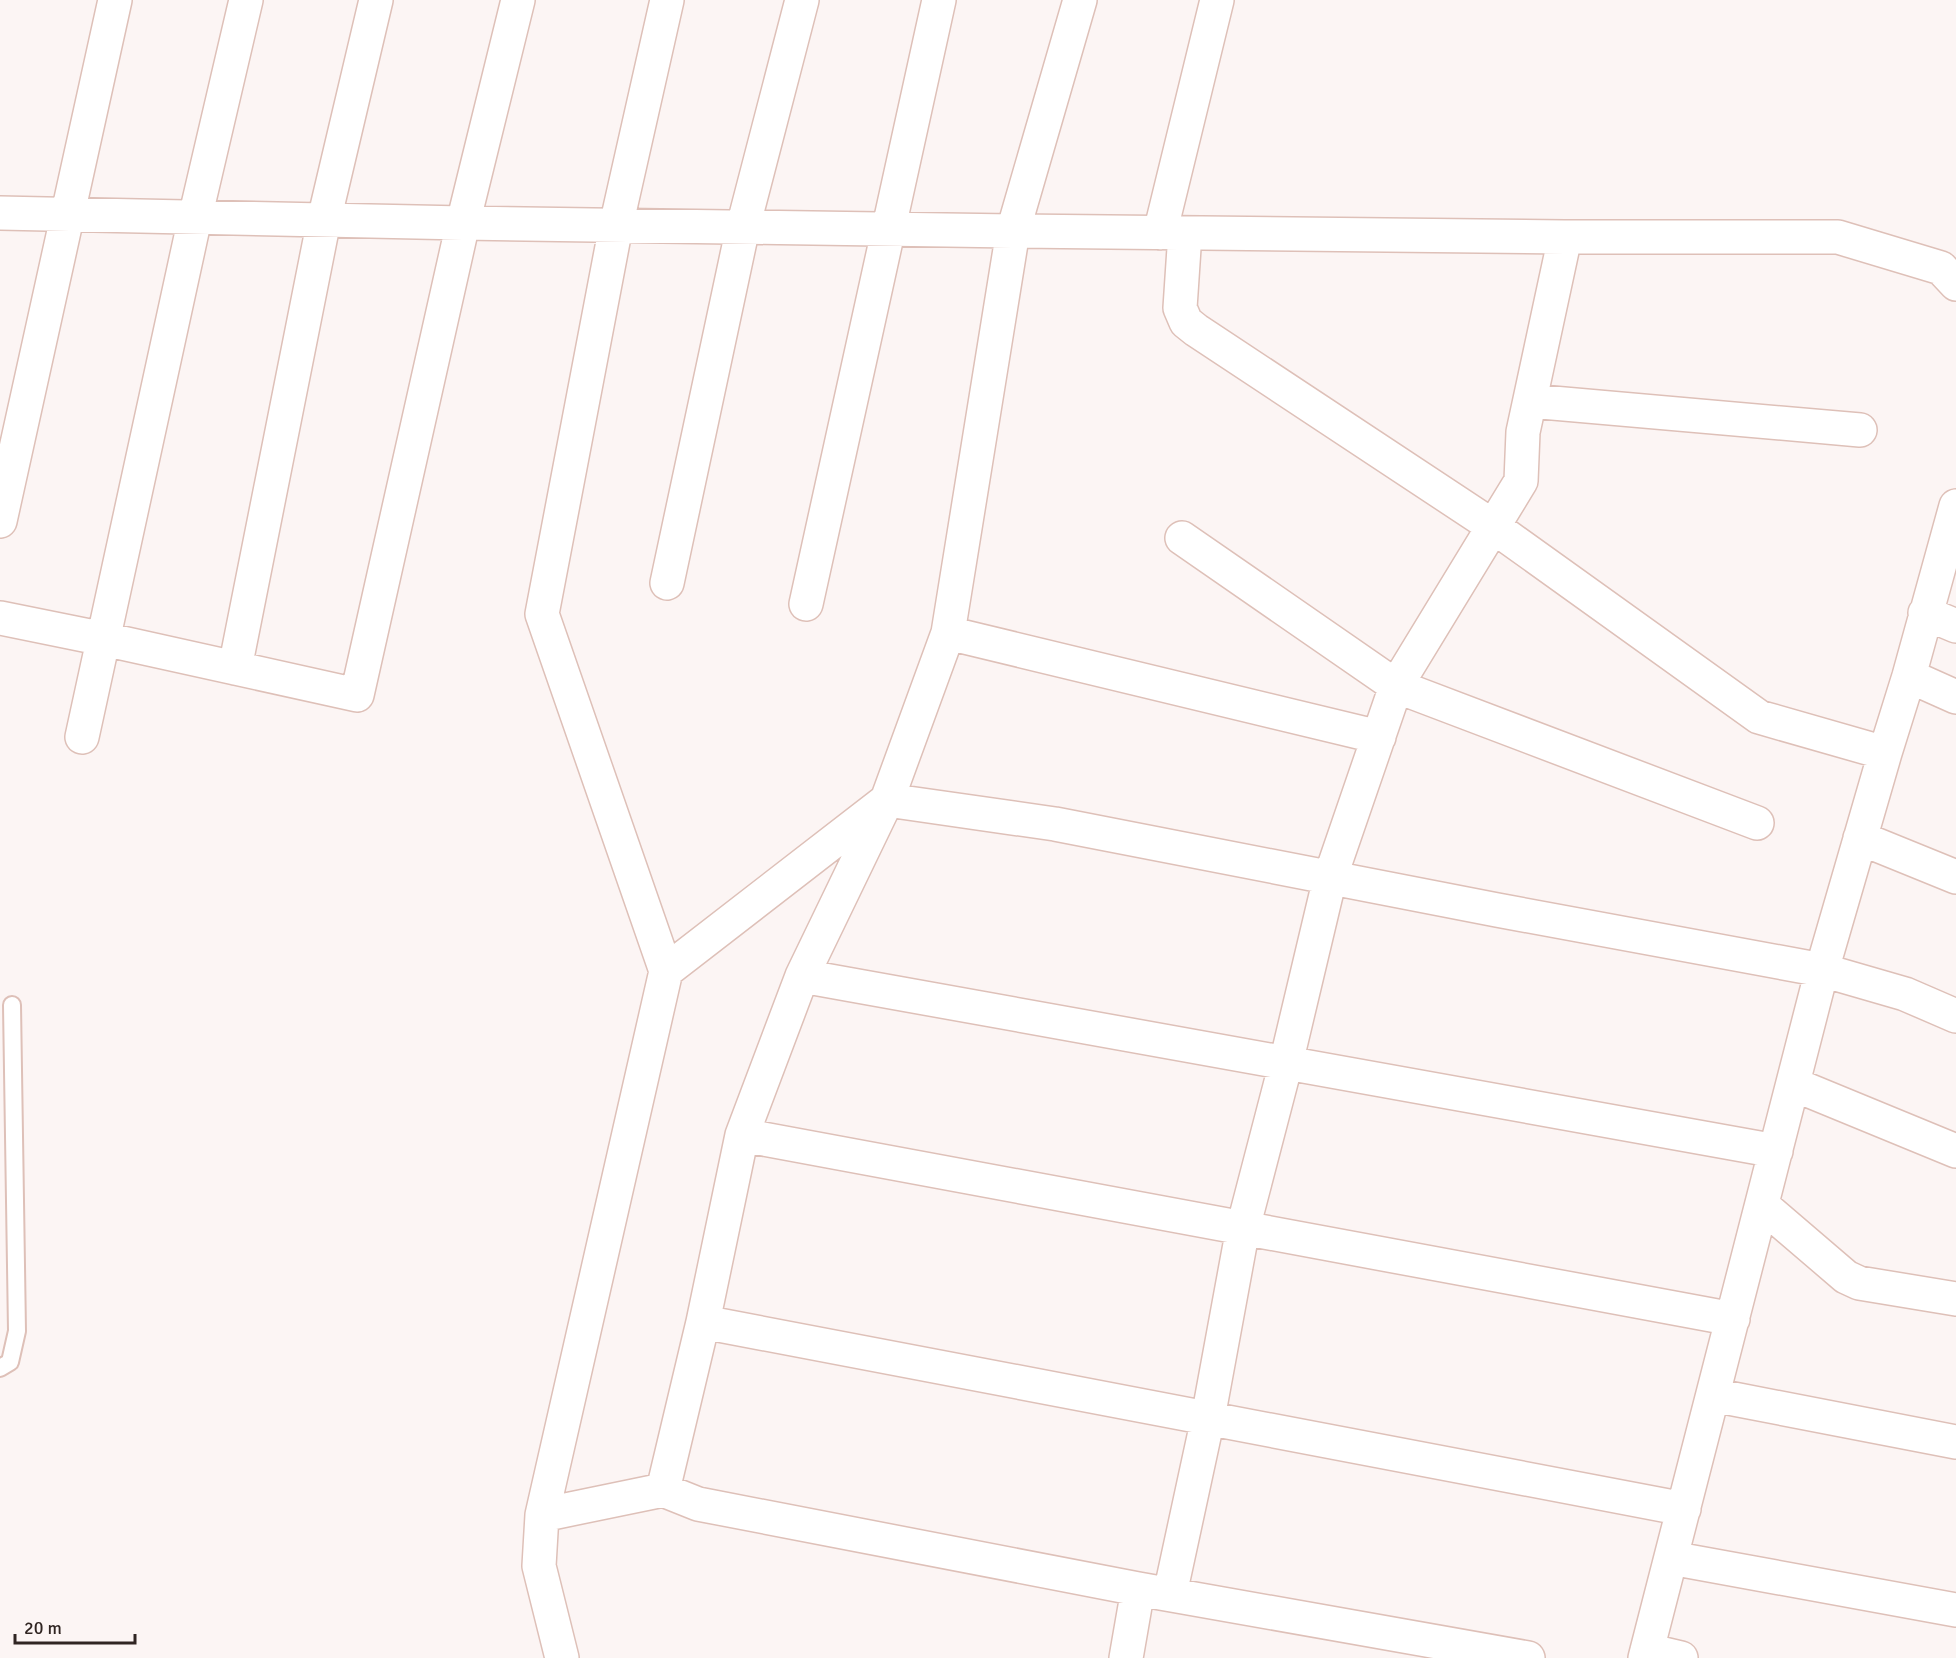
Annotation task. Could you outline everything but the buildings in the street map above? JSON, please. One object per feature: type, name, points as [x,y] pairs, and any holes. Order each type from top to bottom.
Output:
[{"type":"street","points":[[0,521],[115,0]]},
{"type":"street","points":[[82,737],[195,218],[246,0]]},
{"type":"street","points":[[235,668],[324,220],[376,0]]},
{"type":"street","points":[[0,618],[357,695],[463,224],[518,0]]},
{"type":"street","points":[[561,1658],[539,1566],[542,1515],[666,971],[542,614],[616,226],[667,0]]},
{"type":"street","points":[[667,583],[743,227],[802,0]]},
{"type":"street","points":[[806,604],[939,0]]},
{"type":"street","points":[[663,1490],[703,1322],[742,1135],[802,976],[887,800],[948,633],[1013,231],[1080,0]]},
{"type":"street","points":[[1217,0],[1173,233],[1180,308],[1186,322],[1245,364],[1494,527],[1759,717],[1885,753]]},
{"type":"street","points":[[0,213],[463,224],[887,230],[1565,237],[1839,237],[1941,268],[1956,284]]},
{"type":"street","points":[[1170,1594],[1208,1418],[1243,1228],[1286,1063],[1330,878],[1396,686],[1521,481],[1523,432],[1565,237]]},
{"type":"street","points":[[1530,401],[1860,430]]},
{"type":"street","points":[[1681,1658],[1646,1654],[1822,970],[1909,676],[1956,506]]},
{"type":"street","points":[[1182,538],[1396,686],[1757,823]]},
{"type":"street","points":[[1925,613],[1956,626]]},
{"type":"street","points":[[948,633],[1379,737]]},
{"type":"street","points":[[1909,676],[1956,697]]},
{"type":"street","points":[[666,971],[887,800],[1054,824],[1822,970],[1905,994],[1956,1016]]},
{"type":"street","points":[[1860,838],[1956,877]]},
{"type":"street","points":[[802,976],[1776,1151]]},
{"type":"street","points":[[1793,1084],[1956,1151]]},
{"type":"street","points":[[742,1135],[1733,1319]]},
{"type":"street","points":[[1762,1205],[1846,1277],[1859,1283],[1956,1299]]},
{"type":"street","points":[[703,1322],[1684,1509]]},
{"type":"street","points":[[1713,1395],[1956,1442]]},
{"type":"street","points":[[542,1515],[663,1490],[698,1504],[1138,1589],[1528,1658]]},
{"type":"street","points":[[1671,1558],[1956,1610]]},
{"type":"street","points":[[1126,1658],[1138,1589]]},
{"type":"lane","points":[[0,1368],[10,1362],[17,1331],[12,1005]]}]
